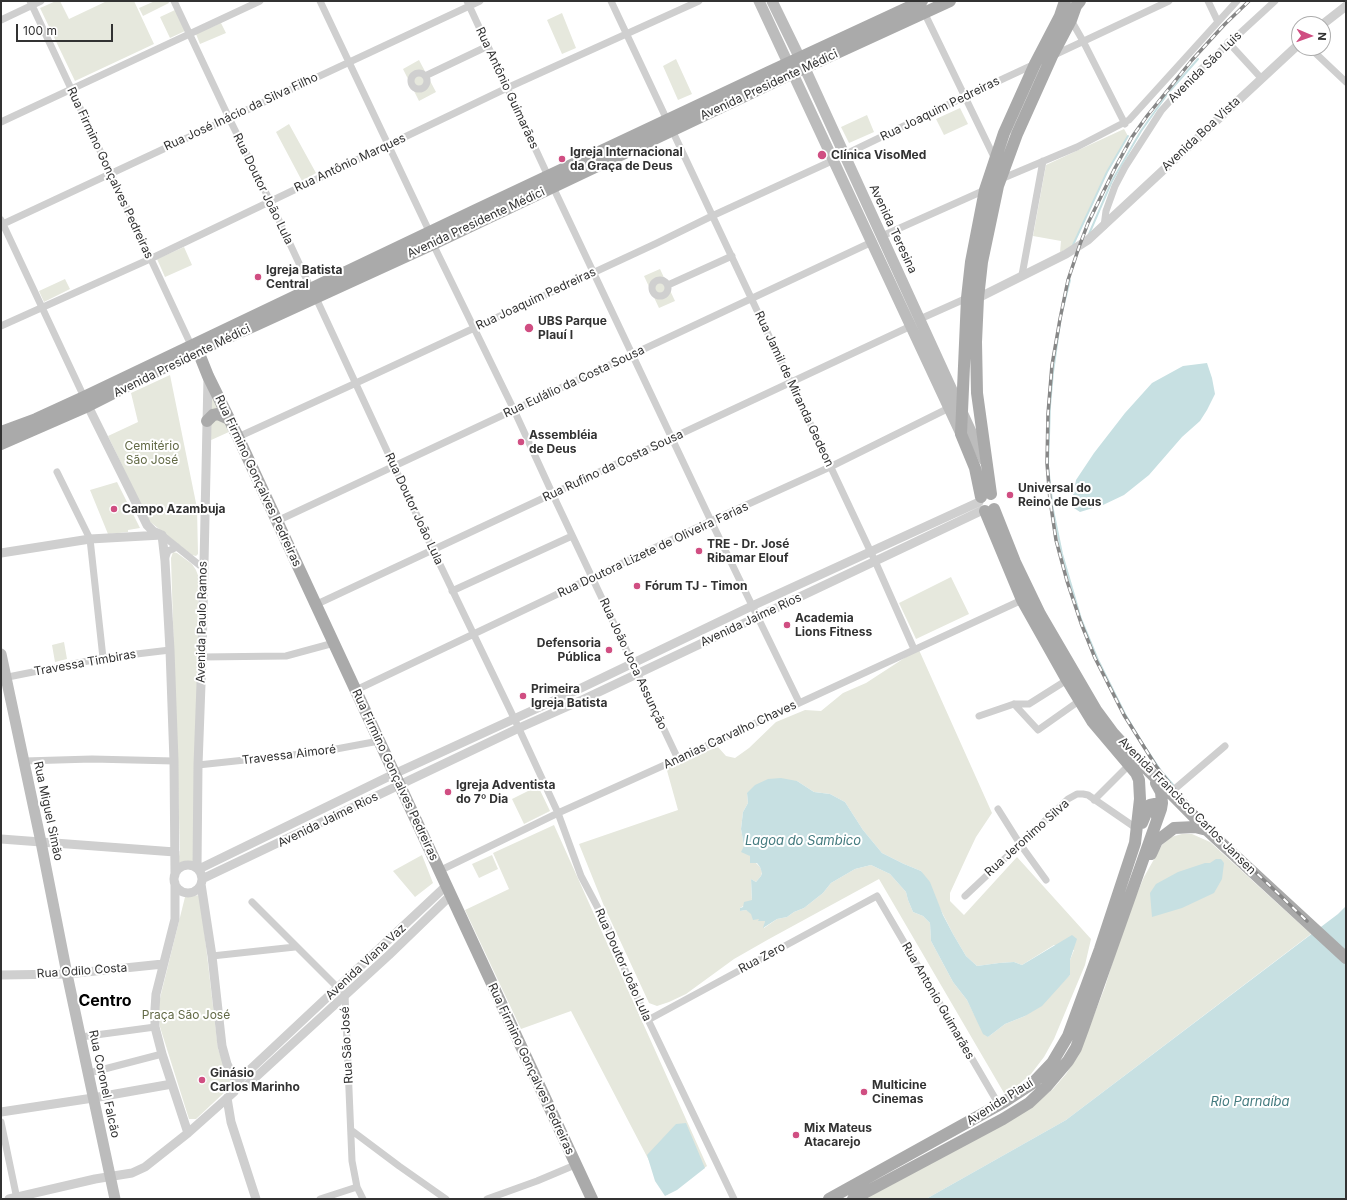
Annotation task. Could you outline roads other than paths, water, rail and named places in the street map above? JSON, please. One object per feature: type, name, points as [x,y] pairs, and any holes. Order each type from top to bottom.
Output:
[{"type":"main road","name":"Avenida Teresina","points":[[759,1],[796,65],[844,155],[868,205],[877,239],[901,292],[911,326],[961,434]]},
{"type":"main road","name":"Avenida Teresina","points":[[772,1],[834,160],[857,210],[877,239]]},
{"type":"main road","name":"Avenida Presidente Médici","points":[[432,238],[476,210],[551,181],[921,4],[950,1]]},
{"type":"main road","name":"Avenida Francisco Carlos Jansen","points":[[1074,2],[1071,20],[1043,58],[1004,133],[985,190],[971,262],[971,341],[962,411],[961,434],[976,468],[986,504],[1022,600],[1079,701],[1092,721],[1136,773],[1139,780],[1140,799],[1136,828]]},
{"type":"main road","name":"Avenida Francisco Carlos Jansen","points":[[972,298],[1001,179],[1043,58],[1060,16],[1074,2]]},
{"type":"main road","name":"Avenida Presidente Médici","points":[[1,444],[38,423],[118,386],[194,348],[432,238],[481,221],[551,181]]},
{"type":"main road","points":[[857,210],[868,205]]},
{"type":"main road","points":[[476,210],[481,221]]},
{"type":"main road","name":"Avenida Teresina","points":[[901,292],[920,319],[988,468]]},
{"type":"main road","name":"Avenida Francisco Carlos Jansen","points":[[971,341],[988,468],[986,504],[1040,614],[1075,675],[1100,716],[1152,777],[1207,830],[1346,958]]},
{"type":"main road","name":"Rua Firmino Gonçalves Pedreiras","points":[[194,348],[238,437],[592,1199]]},
{"type":"main road","points":[[207,420],[213,415],[218,414],[229,419]]},
{"type":"main road","name":"Avenida Presidente Médici","points":[[1,432],[38,423]]},
{"type":"main road","name":"Rua Miguel Simão","points":[[1,654],[3,678],[42,842],[67,974]]},
{"type":"main road","points":[[1139,780],[1143,790],[1148,792],[1153,790],[1152,777]]},
{"type":"main road","name":"Avenida Piauí","points":[[853,1199],[1003,1119],[1029,1103],[1061,1070],[1076,1048],[1161,809],[1161,792],[1152,777]]},
{"type":"main road","points":[[1135,843],[1150,805],[1155,804],[1159,810],[1157,819]]},
{"type":"main road","name":"Avenida Piauí","points":[[1135,883],[1157,841],[1166,832],[1174,828],[1182,827],[1207,830]]},
{"type":"main road","name":"Avenida Piauí","points":[[829,1199],[999,1105],[1034,1083],[1052,1063],[1068,1036],[1100,949],[1135,843],[1136,828]]},
{"type":"main road","name":"Rua Coronel Falcão","points":[[67,974],[89,1073],[109,1177],[115,1199]]},
{"type":"street","points":[[1,20],[31,3],[41,1]]},
{"type":"street","name":"Rua Doutor João Lula","points":[[174,1],[356,383],[452,591],[514,718]]},
{"type":"street","points":[[1,122],[260,1]]},
{"type":"street","name":"Rua João Joca Assunção","points":[[320,1],[678,760]]},
{"type":"street","name":"Rua José Inácio da Silva Filho","points":[[2,222],[110,174],[349,62],[468,4],[480,1]]},
{"type":"street","name":"Rua Jamil de Miranda Gedeon","points":[[611,1],[791,382],[914,649]]},
{"type":"street","name":"Rua Antônio Marques","points":[[1,326],[150,259],[507,88],[700,1]]},
{"type":"street","name":"Rua Joaquim Pedreiras","points":[[844,155],[1043,58],[1169,1]]},
{"type":"street","points":[[1208,1],[1218,22]]},
{"type":"street","name":"Avenida São Luis","points":[[1125,124],[1237,1]]},
{"type":"street","name":"Avenida São Luis","points":[[1104,226],[1106,211],[1114,186],[1161,111],[1174,95],[1228,42],[1275,1]]},
{"type":"street","name":"Rua Firmino Gonçalves Pedreiras","points":[[31,3],[150,259],[194,348]]},
{"type":"street","name":"Rua Antônio Guimarães","points":[[468,4],[672,439],[799,702]]},
{"type":"street","points":[[921,4],[995,160]]},
{"type":"street","points":[[1331,18],[1346,6]]},
{"type":"street","points":[[1001,179],[1077,147],[1100,134],[1125,124],[1071,20]]},
{"type":"street","points":[[1228,42],[1261,78]]},
{"type":"street","points":[[425,76],[488,46]]},
{"type":"street","name":"Avenida Boa Vista","points":[[1104,226],[1291,51]]},
{"type":"street","points":[[1318,56],[1346,82]]},
{"type":"street","name":"Rua Joaquim Pedreiras","points":[[238,437],[834,160]]},
{"type":"street","points":[[1022,275],[1043,161]]},
{"type":"street","name":"Rua Eulálio da Costa Sousa","points":[[277,521],[877,239],[985,190]]},
{"type":"street","points":[[2,222],[86,401],[147,525],[153,531],[162,535],[203,568]]},
{"type":"street","points":[[920,319],[972,298],[1078,247],[1104,226]]},
{"type":"street","points":[[668,285],[732,256]]},
{"type":"street","name":"Rua Rufino da Costa Sousa","points":[[315,605],[911,326]]},
{"type":"street","name":"Avenida Paulo Ramos","points":[[198,869],[198,765],[202,657],[208,376]]},
{"type":"street","name":"Rua Doutora Lizete de Oliveira Farias","points":[[356,690],[711,521],[830,467],[949,408]]},
{"type":"street","points":[[57,472],[90,539],[103,658]]},
{"type":"street","name":"Avenida Jaime Rios","points":[[198,869],[394,774],[577,690],[633,662],[870,551],[986,504]]},
{"type":"street","name":"Avenida Jaime Rios","points":[[202,882],[519,728],[582,700],[875,562],[986,504]]},
{"type":"street","points":[[1,553],[90,539],[162,535]]},
{"type":"street","points":[[162,535],[170,650],[174,761],[175,919],[156,994],[155,1027],[162,1054],[188,1133]]},
{"type":"street","points":[[452,591],[572,536]]},
{"type":"street","points":[[165,561],[168,552],[177,547]]},
{"type":"street","name":"Ananias Carvalho Chaves","points":[[438,870],[558,813],[678,760],[799,702],[1022,600]]},
{"type":"street","points":[[202,657],[286,656],[334,643]]},
{"type":"street","name":"Travessa Timbiras","points":[[3,678],[103,658],[170,650]]},
{"type":"street","points":[[979,716],[1014,704],[1029,704],[1067,680]]},
{"type":"street","points":[[577,690],[582,700]]},
{"type":"street","points":[[1014,704],[1038,730],[1079,701]]},
{"type":"street","points":[[514,718],[519,728]]},
{"type":"street","name":"Rua Doutor João Lula","points":[[519,728],[558,813],[581,876],[608,927],[621,964],[734,1199]]},
{"type":"street","name":"Travessa Aimoré","points":[[198,765],[326,751],[379,741]]},
{"type":"street","points":[[456,746],[460,757]]},
{"type":"street","points":[[1170,793],[1225,746]]},
{"type":"street","points":[[24,762],[92,759],[174,761]]},
{"type":"street","points":[[1094,800],[1129,765]]},
{"type":"street","name":"Rua Jeronimo Silva","points":[[964,896],[1068,800],[1077,794],[1083,794],[1094,800],[1136,828]]},
{"type":"street","points":[[332,805],[337,816]]},
{"type":"street","points":[[998,809],[1020,844],[1046,880]]},
{"type":"street","points":[[267,836],[272,847]]},
{"type":"street","points":[[1,839],[175,852]]},
{"type":"street","points":[[1,1122],[14,1198],[132,1172],[145,1167],[188,1133],[234,1092],[232,1086],[240,1082],[227,1064],[222,1046],[202,882],[198,869],[191,865],[178,869],[175,879],[181,890],[188,893],[196,890],[202,882]]},
{"type":"street","name":"Avenida Viana Vaz","points":[[341,992],[381,947],[448,891]]},
{"type":"street","name":"Avenida Viana Vaz","points":[[240,1082],[288,1041],[341,992],[389,955],[448,891]]},
{"type":"street","name":"Rua Zero","points":[[648,1020],[877,896]]},
{"type":"street","name":"Rua Antonio Guimarães","points":[[877,896],[999,1105]]},
{"type":"street","points":[[252,902],[341,992]]},
{"type":"street","points":[[212,956],[295,947]]},
{"type":"street","points":[[381,947],[389,955]]},
{"type":"street","name":"Rua Odilo Costa","points":[[1,975],[67,974],[163,964]]},
{"type":"street","name":"Rua São José","points":[[341,992],[354,1172],[357,1187],[363,1199]]},
{"type":"street","points":[[81,1037],[155,1027]]},
{"type":"street","points":[[89,1073],[162,1054]]},
{"type":"street","points":[[1,1112],[172,1084]]},
{"type":"street","points":[[227,1098],[231,1122],[256,1199]]},
{"type":"street","points":[[351,1130],[444,1198]]},
{"type":"street","points":[[487,1199],[537,1181],[575,1165]]},
{"type":"street","points":[[320,1199],[357,1187]]},
{"type":"water","points":[[1207,363],[1215,394],[1207,410],[1200,421],[1182,437],[1149,475],[1124,495],[1103,505],[1080,512],[1071,506],[1076,480],[1094,453],[1125,413],[1152,383],[1183,366]]},
{"type":"water","name":"Lagoa do Sambico","points":[[781,778],[797,781],[814,792],[830,794],[845,802],[863,830],[882,853],[921,871],[930,882],[943,915],[953,934],[966,956],[977,966],[1014,962],[1022,965],[1072,935],[1077,939],[1070,960],[1070,975],[1042,1006],[1025,1016],[1005,1024],[988,1037],[983,1034],[967,1000],[953,982],[931,941],[930,923],[923,916],[913,912],[906,892],[890,874],[871,865],[855,869],[831,883],[823,893],[804,908],[787,917],[777,919],[763,928],[765,921],[758,921],[759,919],[753,920],[751,914],[746,910],[740,911],[740,908],[743,907],[744,902],[752,900],[751,879],[756,882],[762,873],[757,863],[750,863],[750,856],[741,852],[744,846],[741,829],[743,812],[748,803],[747,793],[755,785],[768,779]]},
{"type":"water","points":[[1216,859],[1221,859],[1224,863],[1222,879],[1214,893],[1182,908],[1152,917],[1150,893],[1156,884],[1178,872],[1205,863],[1210,863]]},
{"type":"water","name":"Rio Parnaíba","points":[[1346,906],[1346,1199],[926,1199],[1066,1120],[1338,914]]},
{"type":"water","points":[[686,1123],[705,1168],[677,1190],[665,1196],[655,1181],[647,1155],[676,1124]]},
{"type":"waterway","points":[[1089,234],[1112,181],[1141,131],[1168,93],[1198,59]]},
{"type":"waterway","points":[[1073,245],[1107,172],[1128,136]]},
{"type":"waterway","points":[[1070,280],[1061,316],[1053,372],[1048,466],[1053,510],[1062,554],[1081,619],[1098,660],[1125,714],[1141,741],[1161,771],[1175,787]]},
{"type":"railway","points":[[1249,1],[1224,25],[1192,60],[1147,116],[1132,137],[1088,223],[1068,280],[1052,365],[1048,414],[1047,463],[1050,500],[1056,540],[1067,581],[1095,658],[1124,715],[1156,766],[1174,789],[1226,844],[1307,921]]},
{"type":"place","name":"Clínica VisoMed","points":[[822,155]]},
{"type":"place","name":"Igreja Internacional da Graça de Deus","points":[[562,159]]},
{"type":"place","name":"Igreja Batista Central","points":[[258,277]]},
{"type":"place","name":"UBS Parque PIauí I","points":[[529,328]]},
{"type":"place","name":"Assembléia de Deus","points":[[521,442]]},
{"type":"place","name":"Universal do Reino de Deus","points":[[1010,495]]},
{"type":"place","name":"Campo Azambuja","points":[[114,509]]},
{"type":"place","name":"TRE - Dr. José Ribamar Elouf","points":[[699,551]]},
{"type":"place","name":"Fórum TJ - Timon","points":[[637,586]]},
{"type":"place","name":"Academia Lions Fitness","points":[[787,625]]},
{"type":"place","name":"Defensoria Pública","points":[[609,650]]},
{"type":"place","name":"Primeira Igreja Batista","points":[[523,696]]},
{"type":"place","name":"Igreja Adventista do 7º Dia","points":[[448,792]]},
{"type":"place","name":"Ginásio Carlos Marinho","points":[[202,1080]]},
{"type":"place","name":"Multicine Cinemas","points":[[864,1092]]},
{"type":"place","name":"Mix Mateus Atacarejo","points":[[796,1135]]},
{"type":"district","name":"Centro","points":[[105,1001]]},
{"type":"park label","name":"Cemitério São José","points":[[152,453]]},
{"type":"park label","name":"Praça São José","points":[[186,1015]]}]
